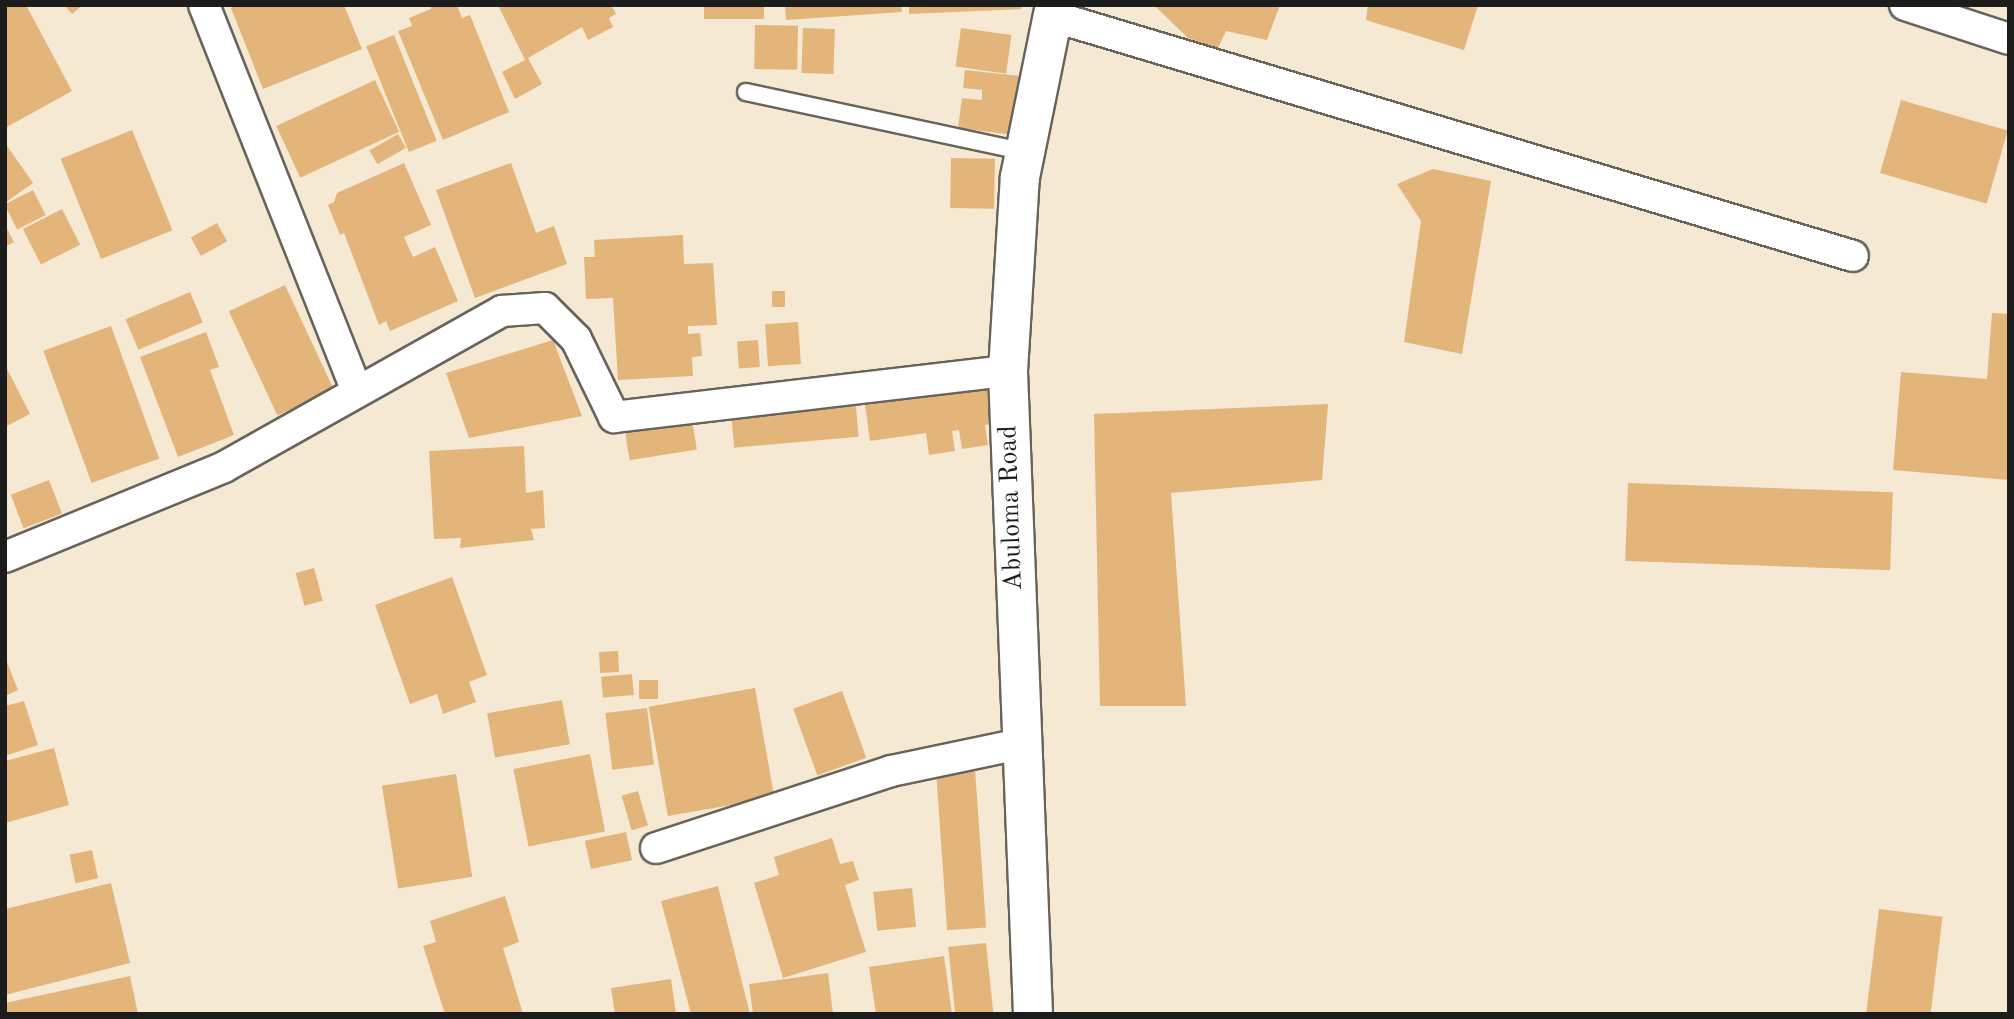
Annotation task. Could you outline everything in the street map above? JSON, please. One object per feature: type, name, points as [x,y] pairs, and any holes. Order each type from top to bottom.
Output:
[{"type":"street","points":[[204,5],[357,391]]},
{"type":"street","points":[[1905,5],[2009,39]]},
{"type":"street","points":[[1053,11],[1853,256]]},
{"type":"street","name":"Abuloma Road","points":[[1033,1014],[1007,371],[1025,152],[1053,11]]},
{"type":"street","points":[[5,557],[225,467],[474,324],[502,311],[545,308],[576,339],[614,417],[1007,371]]},
{"type":"street","points":[[656,848],[891,771],[1020,744]]},
{"type":"lane","points":[[746,92],[1025,152]]},
{"type":"building","points":[[5,5],[26,5],[72,91],[5,128]]},
{"type":"building","points":[[64,5],[83,5],[72,14]]},
{"type":"building","points":[[237,5],[344,5],[362,49],[263,89],[231,8]]},
{"type":"building","points":[[430,5],[457,5],[462,18],[470,15],[509,112],[443,140],[398,31],[412,26],[409,18],[431,9]]},
{"type":"building","points":[[498,5],[611,5],[616,14],[609,18],[613,27],[588,40],[582,27],[528,58],[542,84],[515,99],[502,72],[525,60]]},
{"type":"building","points":[[704,5],[764,5],[764,19],[704,19]]},
{"type":"building","points":[[785,5],[901,5],[902,12],[786,20]]},
{"type":"building","points":[[909,5],[1021,5],[1021,9],[909,14]]},
{"type":"building","points":[[1154,5],[1280,5],[1267,40],[1226,31],[1218,48],[1188,38]]},
{"type":"building","points":[[1368,5],[1478,5],[1464,50],[1366,20]]},
{"type":"building","points":[[755,25],[798,26],[797,70],[754,69]]},
{"type":"building","points":[[803,28],[835,29],[833,74],[801,73]]},
{"type":"building","points":[[961,28],[1012,35],[1006,74],[956,67]]},
{"type":"building","points":[[394,35],[437,141],[409,152],[366,46]]},
{"type":"building","points":[[965,70],[1021,76],[1014,135],[958,128],[962,98],[982,100],[982,90],[963,88]]},
{"type":"building","points":[[375,80],[399,132],[300,178],[276,126]]},
{"type":"building","points":[[1901,100],[2008,131],[1987,204],[1880,173]]},
{"type":"building","points":[[132,130],[172,230],[101,259],[61,159]]},
{"type":"building","points":[[398,134],[406,148],[377,164],[369,150]]},
{"type":"building","points":[[5,143],[33,183],[5,203]]},
{"type":"building","points":[[951,158],[995,159],[994,209],[950,208]]},
{"type":"building","points":[[404,163],[431,225],[404,237],[413,257],[435,247],[458,301],[390,331],[386,321],[379,325],[344,233],[340,235],[328,205],[334,202],[337,193]]},
{"type":"building","points":[[511,163],[536,233],[554,226],[567,264],[475,298],[436,190]]},
{"type":"building","points":[[1433,169],[1491,181],[1462,354],[1404,342],[1421,221],[1397,184]]},
{"type":"building","points":[[33,190],[46,215],[17,229],[5,204]]},
{"type":"building","points":[[62,209],[80,245],[41,265],[23,229]]},
{"type":"building","points":[[217,223],[227,241],[201,256],[191,238]]},
{"type":"building","points":[[5,225],[14,242],[5,247]]},
{"type":"building","points":[[683,235],[684,264],[713,263],[717,325],[688,326],[688,334],[700,333],[702,356],[692,357],[693,376],[618,380],[613,298],[586,299],[584,257],[595,257],[594,240]]},
{"type":"building","points":[[285,285],[334,389],[277,415],[229,311]]},
{"type":"building","points":[[772,291],[785,291],[785,307],[772,307]]},
{"type":"building","points":[[190,292],[203,322],[138,350],[126,319]]},
{"type":"building","points":[[1992,313],[2009,314],[2009,480],[1893,470],[1901,372],[1987,379]]},
{"type":"building","points":[[798,322],[801,364],[768,366],[765,324]]},
{"type":"building","points":[[111,326],[159,458],[92,483],[43,351]]},
{"type":"building","points":[[206,332],[219,367],[210,370],[234,435],[178,457],[140,357]]},
{"type":"building","points":[[553,340],[582,416],[469,438],[446,373]]},
{"type":"building","points":[[758,340],[760,367],[739,368],[737,341]]},
{"type":"building","points":[[5,365],[30,414],[5,427]]},
{"type":"building","points":[[994,379],[1000,423],[985,425],[988,445],[962,449],[959,430],[952,431],[955,451],[929,455],[926,433],[870,441],[864,397]]},
{"type":"building","points":[[855,395],[859,437],[734,448],[730,406]]},
{"type":"building","points":[[1328,404],[1322,480],[1171,493],[1186,706],[1100,706],[1094,414]]},
{"type":"building","points":[[691,413],[697,450],[630,460],[624,424]]},
{"type":"building","points":[[524,446],[526,493],[543,490],[545,528],[531,529],[534,540],[460,548],[461,538],[434,539],[429,451]]},
{"type":"building","points":[[49,480],[62,514],[24,528],[11,495]]},
{"type":"building","points":[[1628,483],[1893,492],[1890,570],[1625,561]]},
{"type":"building","points":[[314,568],[323,601],[304,606],[296,573]]},
{"type":"building","points":[[452,577],[487,675],[469,682],[476,702],[443,714],[437,694],[410,704],[375,605]]},
{"type":"building","points":[[618,651],[619,672],[600,673],[599,652]]},
{"type":"building","points":[[5,657],[18,690],[5,696]]},
{"type":"building","points":[[632,674],[634,695],[603,698],[601,677]]},
{"type":"building","points":[[639,680],[658,680],[658,699],[639,699]]},
{"type":"building","points":[[755,688],[774,797],[668,816],[649,707]]},
{"type":"building","points":[[842,691],[866,758],[817,776],[793,709]]},
{"type":"building","points":[[562,700],[570,744],[495,758],[487,713]]},
{"type":"building","points":[[24,701],[38,745],[5,756],[5,706]]},
{"type":"building","points":[[647,708],[654,765],[612,770],[605,713]]},
{"type":"building","points":[[54,748],[69,805],[5,823],[5,761]]},
{"type":"building","points":[[590,754],[605,832],[529,846],[513,769]]},
{"type":"building","points":[[975,769],[986,928],[947,930],[936,772]]},
{"type":"building","points":[[456,774],[472,877],[398,888],[382,786]]},
{"type":"building","points":[[638,791],[648,826],[632,830],[622,796]]},
{"type":"building","points":[[626,832],[632,860],[591,869],[585,841]]},
{"type":"building","points":[[832,838],[840,864],[853,861],[859,880],[845,885],[866,952],[783,978],[754,883],[779,875],[774,857]]},
{"type":"building","points":[[92,850],[98,878],[76,883],[70,855]]},
{"type":"building","points":[[111,883],[130,963],[5,995],[5,909]]},
{"type":"building","points":[[718,886],[750,1014],[691,1014],[661,901]]},
{"type":"building","points":[[912,888],[916,927],[877,931],[873,892]]},
{"type":"building","points":[[505,896],[519,942],[503,948],[523,1014],[445,1014],[423,946],[436,942],[430,921]]},
{"type":"building","points":[[1879,909],[1943,917],[1931,1014],[1866,1013]]},
{"type":"building","points":[[986,943],[993,1014],[955,1014],[948,947]]},
{"type":"building","points":[[944,956],[952,1014],[876,1014],[869,967]]},
{"type":"building","points":[[828,973],[833,1014],[753,1014],[749,984]]},
{"type":"building","points":[[130,976],[138,1014],[5,1014],[5,1003]]},
{"type":"building","points":[[671,979],[676,1014],[615,1014],[611,988]]}]
